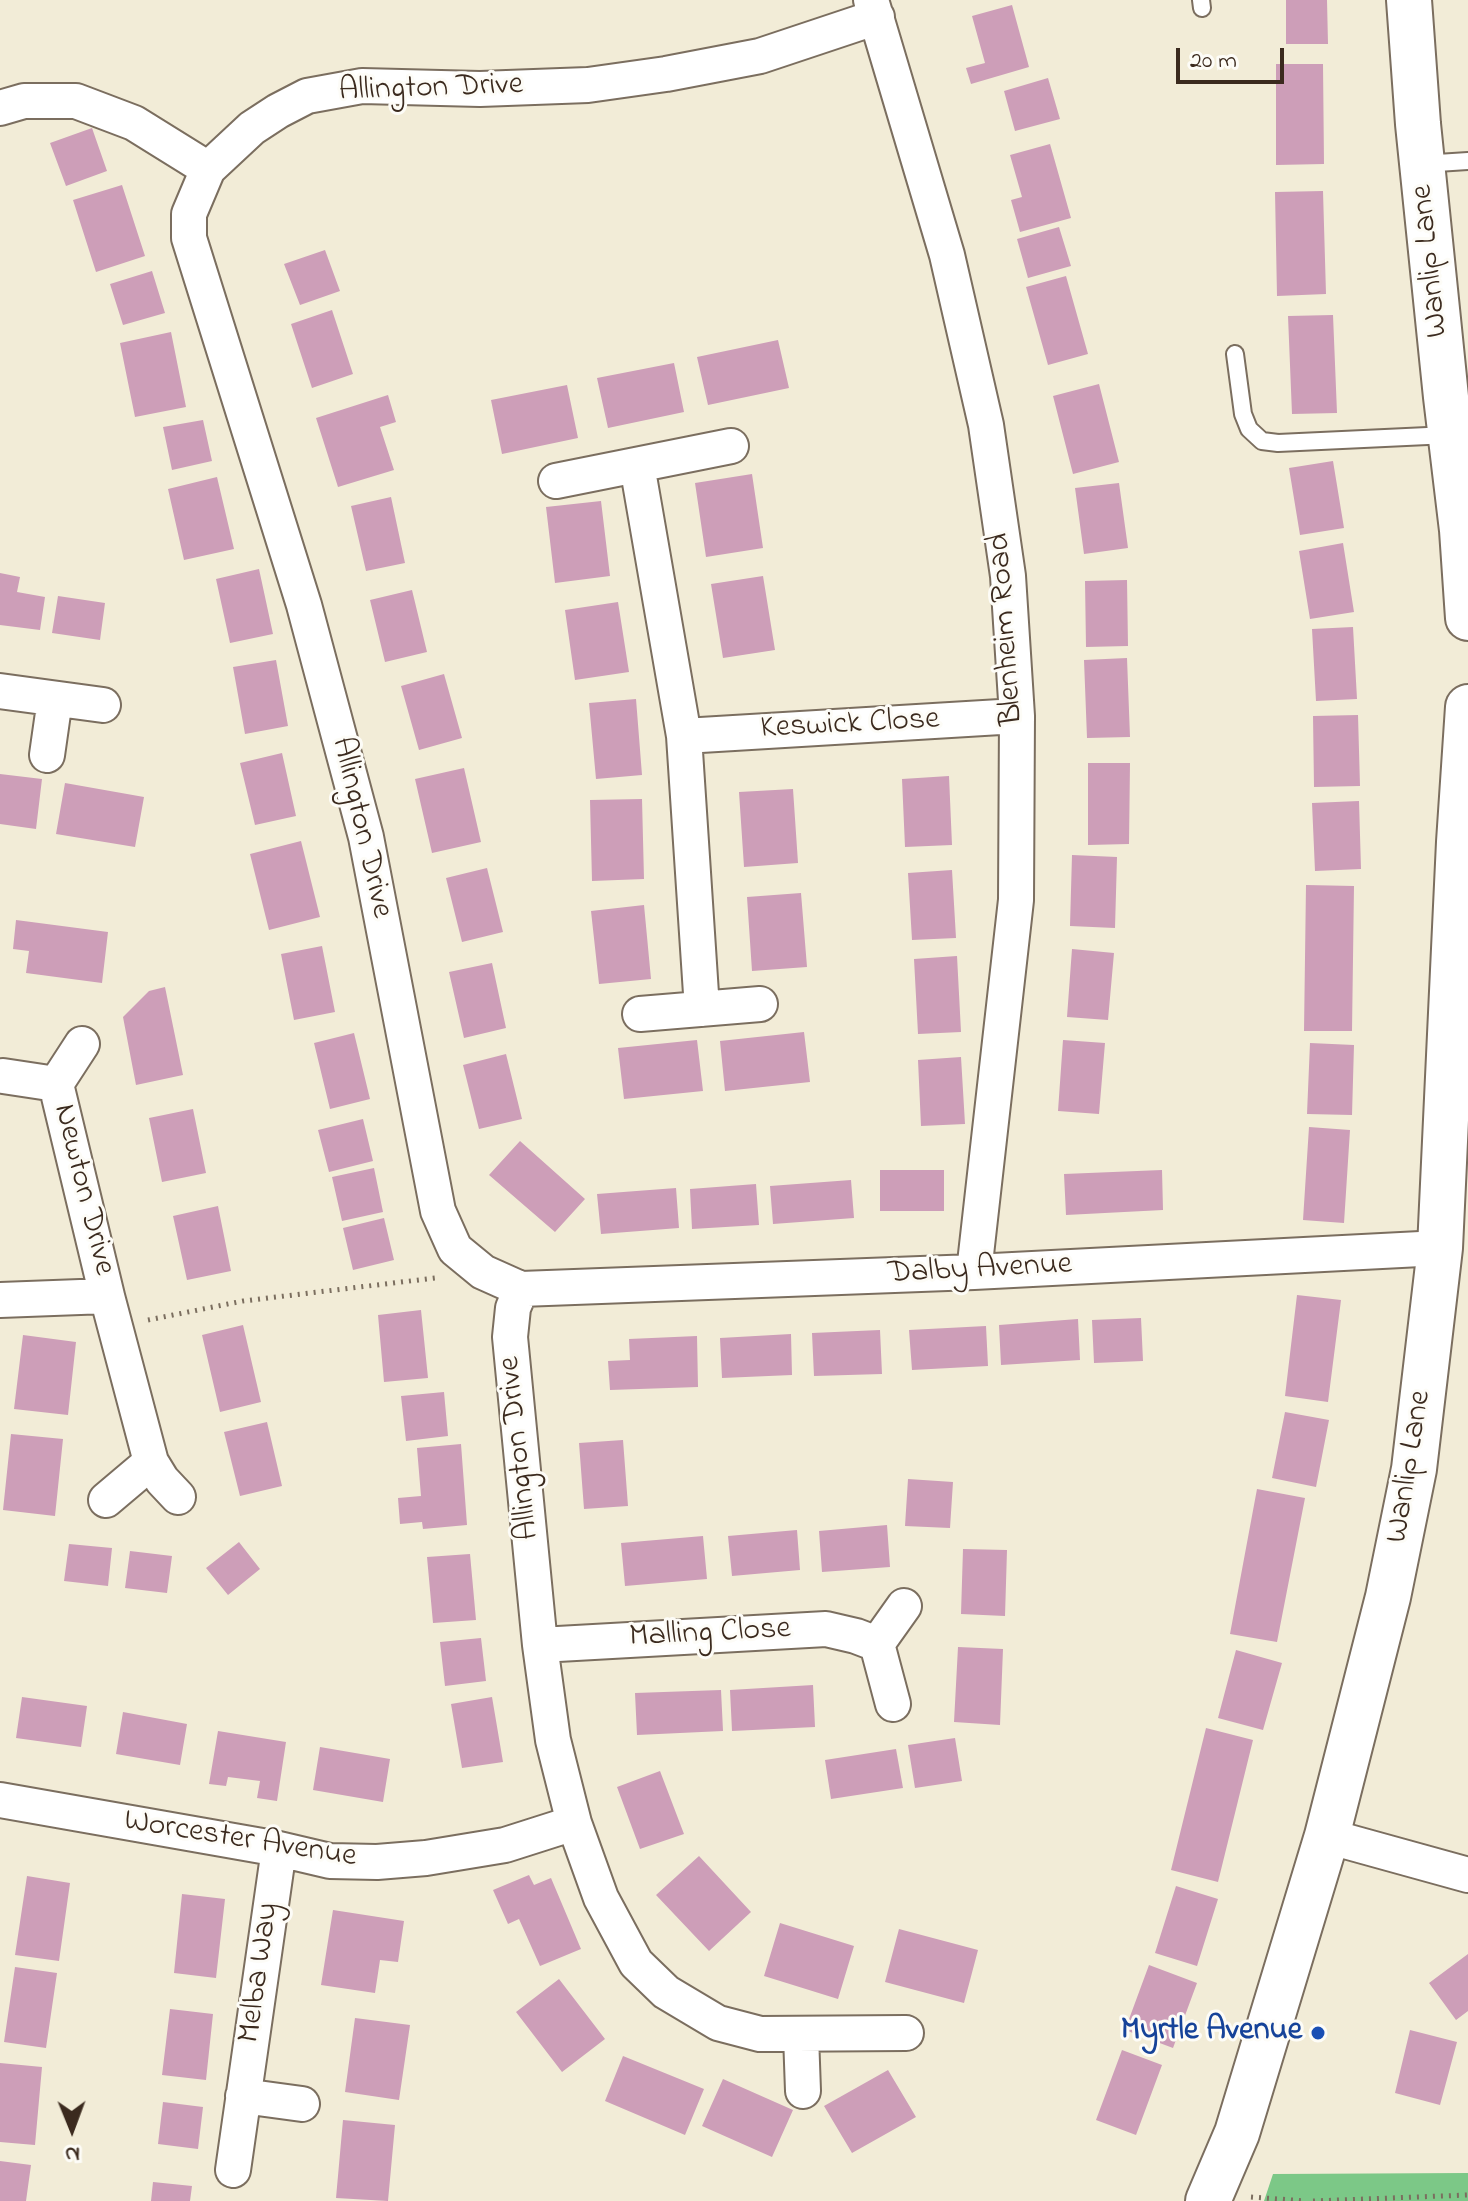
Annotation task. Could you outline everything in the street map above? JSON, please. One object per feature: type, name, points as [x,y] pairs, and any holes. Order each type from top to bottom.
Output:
[{"type":"street","name":"Wanlip Lane","points":[[1409,0],[1422,164],[1462,530],[1468,618]]},
{"type":"street","name":"Allington Drive","points":[[874,8],[760,56],[666,74],[588,85],[480,89],[362,86],[307,96],[252,128],[208,169],[189,214],[189,238],[304,605],[366,837],[438,1211],[455,1249],[483,1272],[521,1289],[513,1308],[510,1337],[540,1645],[553,1740],[574,1823],[601,1898],[636,1963],[666,1992],[718,2023],[760,2034],[906,2033]]},
{"type":"street","name":"Blenheim Road","points":[[874,8],[947,255],[986,425],[1008,576],[1017,716],[1016,900],[974,1272]]},
{"type":"street","points":[[0,108],[24,101],[76,101],[134,123],[208,169]]},
{"type":"street","points":[[556,481],[731,446]]},
{"type":"street","points":[[637,465],[684,736],[702,1009]]},
{"type":"street","points":[[0,691],[103,705]]},
{"type":"street","points":[[47,755],[55,699]]},
{"type":"street","name":"Wanlip Lane","points":[[1209,2197],[1237,2133],[1327,1836],[1388,1597],[1414,1469],[1440,1248],[1468,707]]},
{"type":"street","name":"Keswick Close","points":[[684,736],[1017,716]]},
{"type":"street","points":[[640,1014],[760,1004]]},
{"type":"street","name":"Newton Drive","points":[[82,1044],[56,1084],[151,1462],[178,1497]]},
{"type":"street","name":"Newton Drive","points":[[3,1076],[56,1084]]},
{"type":"street","name":"Dalby Avenue","points":[[521,1289],[974,1272],[1440,1248]]},
{"type":"street","name":"Newton Drive","points":[[0,1300],[112,1311]]},
{"type":"street","points":[[106,1500],[151,1462]]},
{"type":"street","points":[[893,1704],[877,1644],[904,1606]]},
{"type":"street","name":"Malling Close","points":[[540,1645],[826,1629],[877,1644]]},
{"type":"street","name":"Worcester Avenue","points":[[0,1800],[279,1849],[330,1861],[377,1862],[426,1858],[505,1845],[574,1823]]},
{"type":"street","points":[[1327,1836],[1468,1875]]},
{"type":"street","name":"Melba Way","points":[[233,2170],[279,1849]]},
{"type":"street","points":[[801,2035],[803,2091]]},
{"type":"street","points":[[243,2096],[302,2104]]},
{"type":"lane","points":[[1422,164],[1468,161]]},
{"type":"lane","points":[[1235,354],[1243,414],[1249,429],[1262,441],[1278,443],[1451,435]]},
{"type":"path","points":[[112,1311],[243,1301],[483,1272]]},
{"type":"path","points":[[1313,2201],[1468,2195]]},
{"type":"path","points":[[1209,2197],[1306,2201]]},
{"type":"green space","points":[[1468,2173],[1468,2201],[1264,2201],[1273,2174]]},
{"type":"building","points":[[1286,0],[1327,0],[1328,44],[1286,44]]},
{"type":"building","points":[[1012,5],[1029,67],[971,84],[966,68],[985,63],[972,16]]},
{"type":"building","points":[[1276,64],[1323,64],[1324,164],[1276,165]]},
{"type":"building","points":[[1048,78],[1060,119],[1015,131],[1004,91]]},
{"type":"building","points":[[92,128],[107,171],[66,186],[50,143]]},
{"type":"building","points":[[1050,144],[1071,218],[1020,232],[1011,200],[1022,197],[1010,155]]},
{"type":"building","points":[[122,185],[145,256],[96,272],[73,200]]},
{"type":"building","points":[[1323,191],[1326,294],[1277,296],[1275,192]]},
{"type":"building","points":[[1059,227],[1071,266],[1028,278],[1017,239]]},
{"type":"building","points":[[325,250],[340,291],[300,305],[284,264]]},
{"type":"building","points":[[152,271],[165,313],[123,325],[110,284]]},
{"type":"building","points":[[1066,276],[1088,354],[1048,365],[1026,287]]},
{"type":"building","points":[[332,310],[353,374],[312,388],[291,324]]},
{"type":"building","points":[[1333,315],[1337,413],[1292,414],[1288,316]]},
{"type":"building","points":[[171,332],[186,407],[135,417],[120,343]]},
{"type":"building","points":[[778,340],[789,388],[708,405],[697,357]]},
{"type":"building","points":[[674,363],[684,412],[608,428],[597,378]]},
{"type":"building","points":[[1099,384],[1119,462],[1073,474],[1053,396]]},
{"type":"building","points":[[567,385],[578,438],[502,454],[491,400]]},
{"type":"building","points":[[388,395],[396,422],[380,427],[394,470],[338,487],[316,418]]},
{"type":"building","points":[[203,420],[212,461],[172,470],[163,427]]},
{"type":"building","points":[[1333,461],[1344,528],[1300,535],[1289,468]]},
{"type":"building","points":[[752,474],[763,548],[706,557],[695,483]]},
{"type":"building","points":[[217,477],[234,549],[184,560],[168,489]]},
{"type":"building","points":[[1119,483],[1128,548],[1084,554],[1075,488]]},
{"type":"building","points":[[391,497],[405,563],[366,571],[351,506]]},
{"type":"building","points":[[601,501],[610,576],[555,583],[546,507]]},
{"type":"building","points":[[1343,543],[1354,612],[1310,619],[1299,551]]},
{"type":"building","points":[[259,569],[273,634],[230,643],[216,579]]},
{"type":"building","points":[[0,573],[20,577],[17,592],[45,597],[40,630],[0,625]]},
{"type":"building","points":[[763,576],[775,650],[723,658],[711,584]]},
{"type":"building","points":[[1127,580],[1128,646],[1086,647],[1085,581]]},
{"type":"building","points":[[412,590],[427,652],[385,662],[370,600]]},
{"type":"building","points":[[58,596],[105,603],[100,640],[52,633]]},
{"type":"building","points":[[618,602],[629,672],[575,680],[565,610]]},
{"type":"building","points":[[1353,627],[1357,699],[1316,701],[1312,629]]},
{"type":"building","points":[[1127,658],[1130,737],[1087,738],[1084,660]]},
{"type":"building","points":[[276,660],[288,726],[245,734],[233,667]]},
{"type":"building","points":[[444,674],[462,738],[419,750],[401,686]]},
{"type":"building","points":[[636,699],[642,775],[596,779],[589,703]]},
{"type":"building","points":[[1358,715],[1360,786],[1314,787],[1313,716]]},
{"type":"building","points":[[282,753],[296,816],[255,825],[240,763]]},
{"type":"building","points":[[1088,763],[1130,763],[1129,844],[1088,845]]},
{"type":"building","points":[[464,768],[481,842],[432,853],[415,779]]},
{"type":"building","points":[[0,774],[42,779],[36,829],[0,824]]},
{"type":"building","points":[[949,776],[952,845],[905,847],[902,779]]},
{"type":"building","points":[[65,783],[144,797],[135,847],[56,834]]},
{"type":"building","points":[[793,789],[798,863],[744,867],[739,792]]},
{"type":"building","points":[[642,799],[644,879],[592,881],[590,800]]},
{"type":"building","points":[[1359,801],[1361,869],[1315,871],[1312,803]]},
{"type":"building","points":[[301,841],[320,917],[269,930],[250,854]]},
{"type":"building","points":[[1072,855],[1117,857],[1115,928],[1070,926]]},
{"type":"building","points":[[487,868],[503,932],[462,942],[446,878]]},
{"type":"building","points":[[952,870],[956,938],[912,940],[908,873]]},
{"type":"building","points":[[1306,885],[1354,886],[1352,1031],[1304,1031]]},
{"type":"building","points":[[801,893],[807,967],[752,971],[747,897]]},
{"type":"building","points":[[644,905],[651,979],[599,984],[591,911]]},
{"type":"building","points":[[16,920],[108,932],[102,983],[26,973],[29,951],[13,949]]},
{"type":"building","points":[[322,946],[335,1012],[294,1020],[281,954]]},
{"type":"building","points":[[1072,949],[1114,953],[1108,1020],[1067,1017]]},
{"type":"building","points":[[957,956],[961,1032],[918,1034],[914,959]]},
{"type":"building","points":[[492,963],[506,1028],[464,1038],[449,972]]},
{"type":"building","points":[[165,987],[183,1075],[136,1085],[123,1017],[149,991]]},
{"type":"building","points":[[804,1032],[810,1082],[725,1091],[720,1041]]},
{"type":"building","points":[[354,1033],[370,1099],[330,1109],[314,1043]]},
{"type":"building","points":[[697,1040],[703,1091],[624,1099],[618,1048]]},
{"type":"building","points":[[1063,1040],[1105,1043],[1099,1114],[1058,1111]]},
{"type":"building","points":[[1310,1043],[1354,1045],[1352,1115],[1307,1114]]},
{"type":"building","points":[[506,1054],[522,1119],[479,1129],[463,1065]]},
{"type":"building","points":[[961,1057],[965,1124],[921,1126],[918,1060]]},
{"type":"building","points":[[193,1109],[206,1173],[162,1182],[149,1118]]},
{"type":"building","points":[[363,1119],[373,1161],[329,1172],[318,1130]]},
{"type":"building","points":[[1309,1127],[1350,1130],[1344,1223],[1303,1220]]},
{"type":"building","points":[[520,1141],[585,1199],[555,1232],[489,1175]]},
{"type":"building","points":[[374,1168],[383,1212],[342,1221],[332,1177]]},
{"type":"building","points":[[880,1170],[944,1170],[944,1211],[880,1211]]},
{"type":"building","points":[[1162,1170],[1163,1210],[1066,1215],[1064,1174]]},
{"type":"building","points":[[851,1180],[854,1218],[773,1224],[770,1186]]},
{"type":"building","points":[[756,1184],[759,1225],[692,1229],[690,1189]]},
{"type":"building","points":[[676,1188],[679,1228],[601,1234],[597,1194]]},
{"type":"building","points":[[218,1206],[231,1271],[187,1280],[173,1216]]},
{"type":"building","points":[[384,1218],[394,1260],[353,1270],[343,1228]]},
{"type":"building","points":[[1297,1295],[1341,1300],[1328,1402],[1285,1396]]},
{"type":"building","points":[[421,1310],[428,1378],[384,1382],[378,1315]]},
{"type":"building","points":[[1141,1318],[1143,1361],[1094,1363],[1092,1320]]},
{"type":"building","points":[[1078,1319],[1080,1360],[1001,1365],[999,1325]]},
{"type":"building","points":[[243,1325],[261,1402],[220,1412],[202,1335]]},
{"type":"building","points":[[986,1326],[988,1366],[912,1370],[909,1330]]},
{"type":"building","points":[[880,1330],[882,1374],[814,1376],[812,1333]]},
{"type":"building","points":[[791,1334],[792,1375],[722,1378],[720,1338]]},
{"type":"building","points":[[23,1335],[76,1342],[68,1415],[14,1409]]},
{"type":"building","points":[[697,1336],[698,1387],[610,1390],[608,1361],[630,1360],[629,1339]]},
{"type":"building","points":[[444,1392],[448,1436],[406,1441],[401,1396]]},
{"type":"building","points":[[1285,1412],[1329,1420],[1316,1487],[1272,1478]]},
{"type":"building","points":[[267,1422],[282,1486],[240,1496],[224,1432]]},
{"type":"building","points":[[11,1434],[63,1439],[55,1516],[3,1510]]},
{"type":"building","points":[[623,1440],[628,1506],[584,1509],[579,1443]]},
{"type":"building","points":[[461,1444],[467,1525],[423,1529],[422,1522],[400,1524],[398,1498],[421,1496],[417,1448]]},
{"type":"building","points":[[908,1479],[953,1482],[950,1528],[905,1526]]},
{"type":"building","points":[[1257,1489],[1305,1498],[1277,1642],[1230,1634]]},
{"type":"building","points":[[887,1525],[890,1567],[822,1572],[819,1531]]},
{"type":"building","points":[[797,1530],[800,1570],[732,1576],[728,1536]]},
{"type":"building","points":[[703,1536],[707,1579],[625,1586],[621,1543]]},
{"type":"building","points":[[239,1542],[260,1569],[228,1595],[206,1568]]},
{"type":"building","points":[[69,1544],[112,1548],[108,1586],[64,1581]]},
{"type":"building","points":[[963,1549],[1007,1550],[1005,1616],[961,1614]]},
{"type":"building","points":[[130,1551],[172,1556],[167,1593],[125,1588]]},
{"type":"building","points":[[470,1554],[476,1620],[433,1623],[427,1557]]},
{"type":"building","points":[[481,1638],[486,1681],[445,1686],[440,1642]]},
{"type":"building","points":[[958,1647],[1003,1649],[1000,1725],[954,1722]]},
{"type":"building","points":[[1236,1650],[1282,1663],[1263,1730],[1218,1718]]},
{"type":"building","points":[[813,1685],[815,1727],[732,1731],[730,1690]]},
{"type":"building","points":[[721,1690],[723,1731],[637,1735],[635,1693]]},
{"type":"building","points":[[22,1697],[87,1706],[81,1747],[16,1738]]},
{"type":"building","points":[[492,1697],[503,1762],[462,1768],[451,1704]]},
{"type":"building","points":[[123,1712],[187,1724],[180,1765],[116,1754]]},
{"type":"building","points":[[1206,1728],[1253,1740],[1218,1882],[1171,1870]]},
{"type":"building","points":[[218,1731],[286,1742],[277,1801],[257,1798],[260,1781],[228,1777],[226,1786],[209,1784]]},
{"type":"building","points":[[955,1738],[962,1781],[915,1788],[908,1745]]},
{"type":"building","points":[[320,1747],[390,1759],[383,1802],[313,1790]]},
{"type":"building","points":[[896,1749],[903,1788],[831,1799],[825,1760]]},
{"type":"building","points":[[660,1771],[684,1834],[640,1849],[617,1787]]},
{"type":"building","points":[[699,1856],[751,1912],[709,1951],[656,1895]]},
{"type":"building","points":[[529,1875],[534,1885],[551,1878],[581,1949],[540,1966],[519,1919],[508,1924],[493,1890]]},
{"type":"building","points":[[27,1876],[70,1883],[59,1961],[15,1955]]},
{"type":"building","points":[[1176,1886],[1218,1899],[1197,1966],[1155,1953]]},
{"type":"building","points":[[182,1894],[225,1899],[216,1978],[174,1973]]},
{"type":"building","points":[[333,1910],[404,1921],[398,1962],[380,1960],[375,1993],[321,1985]]},
{"type":"building","points":[[780,1923],[854,1946],[838,1999],[764,1976]]},
{"type":"building","points":[[899,1929],[978,1950],[964,2003],[885,1982]]},
{"type":"building","points":[[1468,1954],[1468,2011],[1456,2020],[1429,1983]]},
{"type":"building","points":[[1149,1965],[1197,1983],[1173,2048],[1125,2030]]},
{"type":"building","points":[[15,1967],[57,1973],[46,2048],[4,2042]]},
{"type":"building","points":[[559,1979],[605,2039],[562,2072],[516,2012]]},
{"type":"building","points":[[170,2009],[213,2014],[206,2080],[162,2075]]},
{"type":"building","points":[[355,2018],[410,2025],[399,2100],[345,2092]]},
{"type":"building","points":[[1410,2030],[1457,2042],[1440,2105],[1395,2093]]},
{"type":"building","points":[[1122,2050],[1162,2065],[1136,2135],[1096,2120]]},
{"type":"building","points":[[623,2056],[704,2089],[685,2135],[605,2101]]},
{"type":"building","points":[[0,2063],[42,2067],[35,2145],[0,2142]]},
{"type":"building","points":[[888,2070],[916,2117],[852,2153],[824,2106]]},
{"type":"building","points":[[723,2079],[793,2110],[772,2157],[702,2126]]},
{"type":"building","points":[[163,2102],[203,2107],[198,2149],[158,2144]]},
{"type":"building","points":[[343,2120],[395,2125],[388,2201],[336,2198]]},
{"type":"building","points":[[0,2161],[31,2165],[26,2201],[0,2201]]},
{"type":"building","points":[[153,2182],[192,2186],[190,2201],[151,2201]]},
{"type":"place","name":"Myrtle Avenue","points":[[1318,2033]]}]
